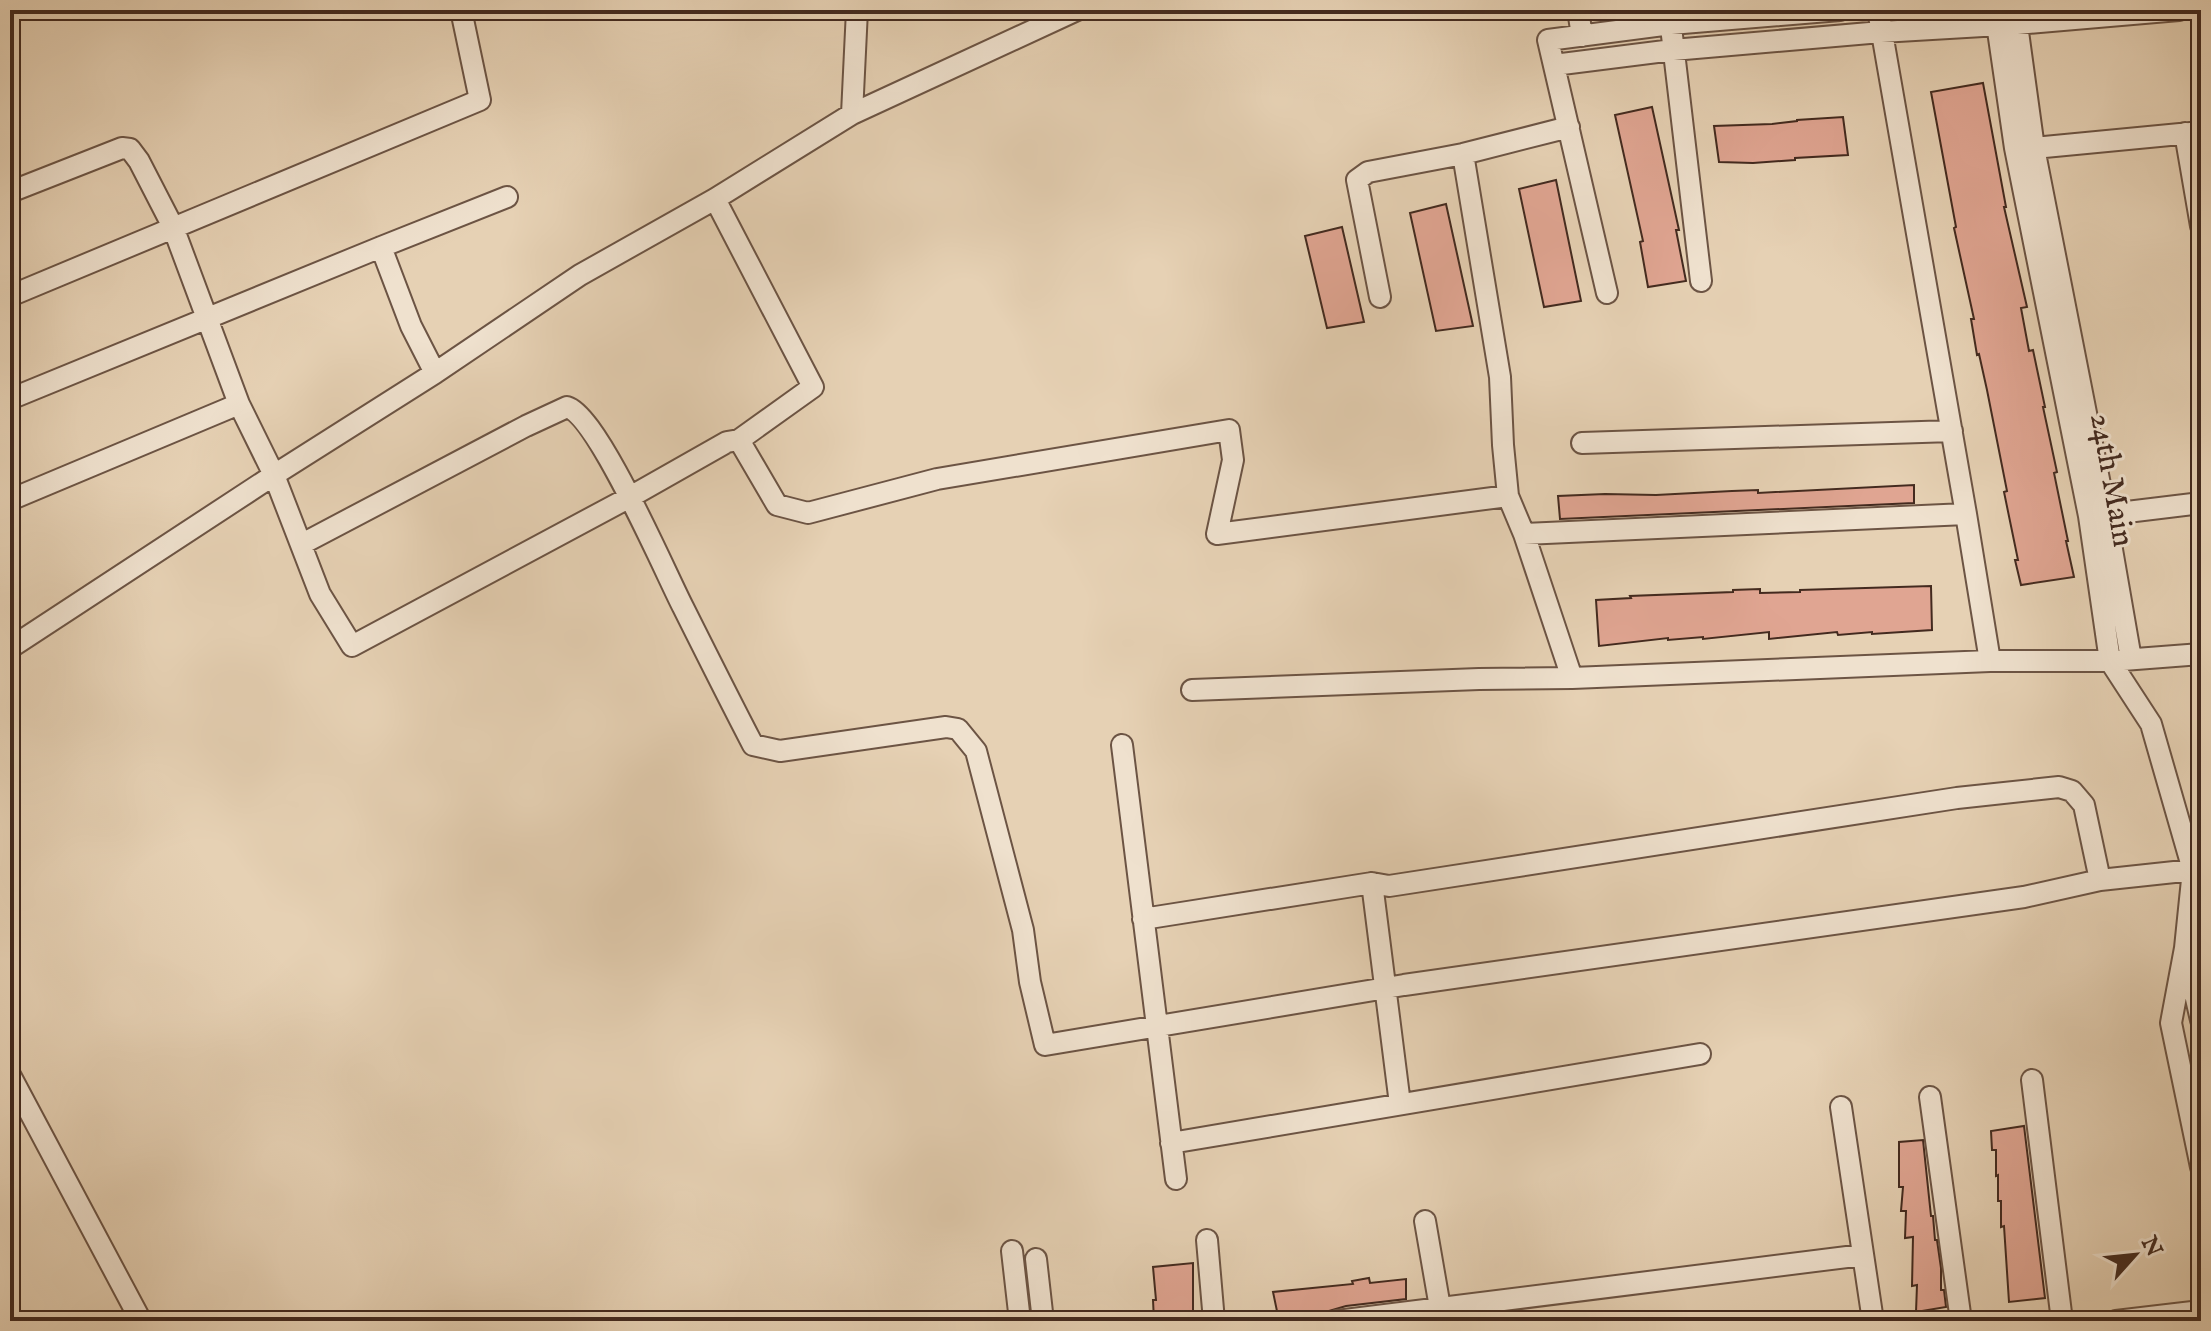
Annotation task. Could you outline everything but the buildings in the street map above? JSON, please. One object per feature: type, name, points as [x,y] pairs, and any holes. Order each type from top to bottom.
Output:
[{"type":"street","points":[[10,296],[480,100],[461,10]]},
{"type":"street","points":[[852,114],[857,10]]},
{"type":"street","points":[[10,648],[435,373],[580,275],[715,199],[852,114],[1077,10]]},
{"type":"street","points":[[1578,10],[1582,36]]},
{"type":"street","points":[[1607,293],[1548,40],[1670,17],[1840,10]]},
{"type":"street","points":[[1878,10],[1990,661]]},
{"type":"street","points":[[1554,65],[1673,50],[2006,18],[2179,10]]},
{"type":"street","points":[[1670,17],[1701,281]]},
{"type":"street","points":[[2006,18],[2034,148],[2097,516],[2201,503]]},
{"type":"street","name":"24th Main","points":[[2006,18],[2015,148],[2097,516],[2120,660],[2151,724],[2193,870],[2185,948]]},
{"type":"street","points":[[1380,297],[1357,180],[1368,172],[1463,154],[1569,127]]},
{"type":"street","points":[[2034,148],[2193,132],[2201,225]]},
{"type":"street","points":[[10,192],[122,148],[130,149],[173,227],[239,404],[274,475],[320,594],[352,646],[727,442],[739,440],[813,387],[715,199]]},
{"type":"street","points":[[1463,154],[1500,377],[1508,496],[1524,534],[1572,678]]},
{"type":"street","points":[[10,399],[507,197]]},
{"type":"street","points":[[381,247],[411,326],[435,373]]},
{"type":"street","points":[[10,500],[239,404]]},
{"type":"street","points":[[302,544],[512,433],[567,407],[574,409],[586,421],[630,497],[753,745],[780,751],[946,727],[958,729],[976,751],[1023,930],[1030,982],[1045,1045],[1385,988],[2024,897],[2100,880],[2193,870]]},
{"type":"street","points":[[739,440],[777,505],[808,513],[937,479],[1229,430],[1233,460],[1217,534],[1508,496]]},
{"type":"street","points":[[1582,443],[1952,431]]},
{"type":"street","points":[[1524,534],[1966,514]]},
{"type":"street","points":[[1192,690],[1990,661],[2120,660],[2201,654]]},
{"type":"street","points":[[1122,745],[1176,1179]]},
{"type":"street","points":[[1143,919],[1372,883],[1389,886],[1957,798],[2059,787],[2072,791],[2084,805],[2100,880]]},
{"type":"street","points":[[1372,883],[1400,1104]]},
{"type":"street","points":[[2185,948],[2201,1020]]},
{"type":"street","points":[[2185,948],[2171,1023],[2201,1167]]},
{"type":"street","points":[[1171,1143],[1700,1054]]},
{"type":"street","points":[[10,1075],[141,1321]]},
{"type":"street","points":[[2032,1080],[2062,1321]]},
{"type":"street","points":[[1930,1097],[1961,1321]]},
{"type":"street","points":[[1841,1107],[1873,1321]]},
{"type":"street","points":[[1425,1221],[1441,1315]]},
{"type":"street","points":[[1207,1240],[1214,1321]]},
{"type":"street","points":[[1012,1251],[1020,1321]]},
{"type":"street","points":[[1337,1321],[1441,1315],[1863,1255]]},
{"type":"street","points":[[1036,1259],[1043,1321]]},
{"type":"street","points":[[2116,1321],[2201,1311]]}]
